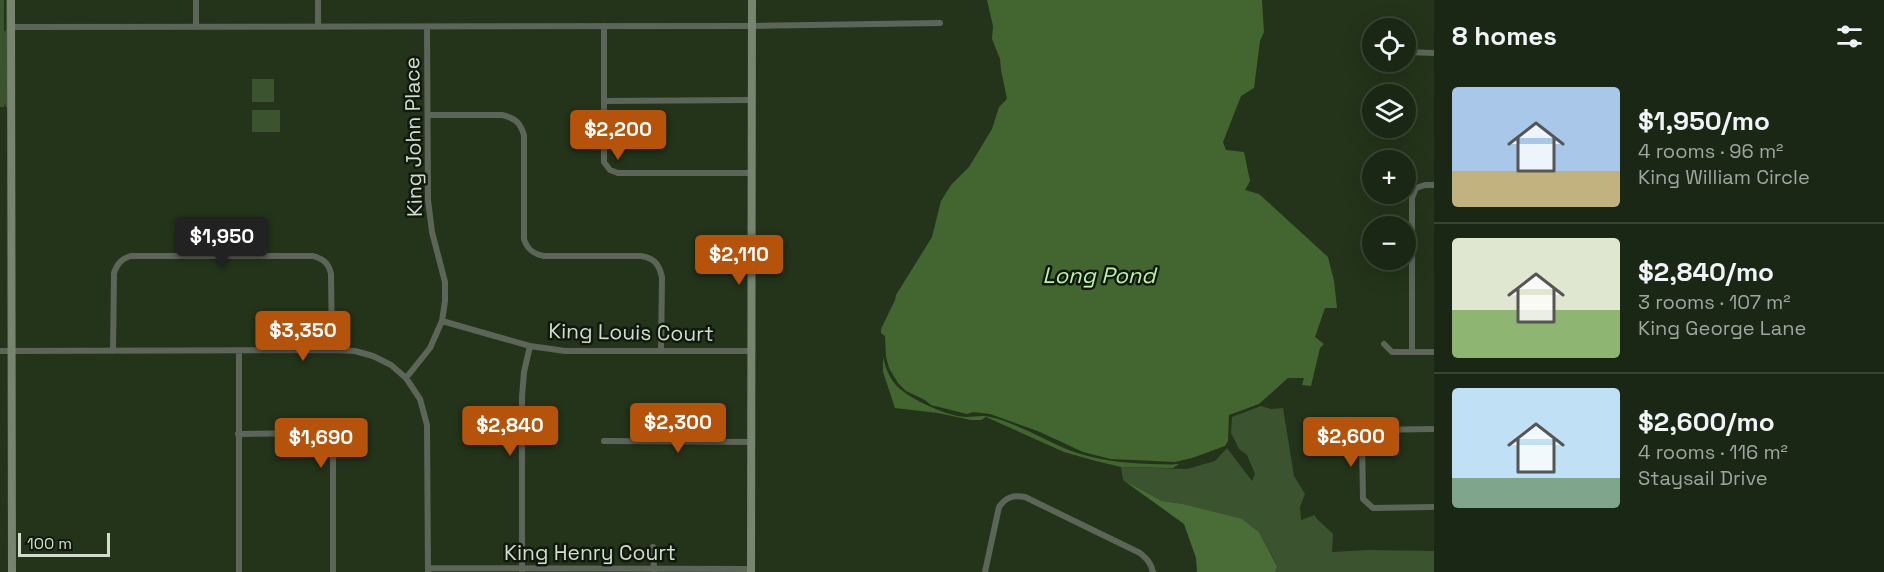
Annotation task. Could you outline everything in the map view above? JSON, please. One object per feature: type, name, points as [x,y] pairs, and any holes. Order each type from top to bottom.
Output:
[{"type":"street","points":[[11,0],[12,572]]},
{"type":"street","points":[[196,0],[196,26]]},
{"type":"street","points":[[318,0],[318,26]]},
{"type":"street","points":[[751,570],[752,0]]},
{"type":"street","points":[[11,27],[752,26],[940,23]]},
{"type":"street","points":[[604,26],[604,162],[613,172],[752,173]]},
{"type":"street","name":"King John Place","points":[[406,378],[430,348],[442,321],[445,301],[445,282],[432,232],[428,200],[427,27]]},
{"type":"street","points":[[1416,52],[1434,53]]},
{"type":"street","points":[[604,100],[752,100]]},
{"type":"street","points":[[428,115],[502,115],[512,117],[518,122],[524,135],[524,239],[526,245],[536,254],[544,256],[641,256],[655,261],[662,277],[661,351]]},
{"type":"street","points":[[1412,352],[1412,198],[1416,188],[1434,185]]},
{"type":"street","points":[[113,351],[114,273],[119,262],[131,256],[313,256],[320,258],[330,267],[331,274],[332,350]]},
{"type":"street","name":"King Louis Court","points":[[442,321],[530,346],[565,351],[752,351]]},
{"type":"street","points":[[1384,344],[1392,352],[1434,352]]},
{"type":"street","points":[[522,570],[522,397],[524,372],[530,346]]},
{"type":"street","points":[[0,351],[332,350],[355,351],[373,356],[391,365],[406,378],[420,399],[428,425],[428,570]]},
{"type":"street","points":[[238,351],[239,572]]},
{"type":"street","points":[[1434,429],[1370,430],[1362,440],[1363,499],[1373,508],[1434,507]]},
{"type":"street","points":[[238,434],[315,433],[329,440],[333,453],[333,572]]},
{"type":"street","points":[[604,441],[752,442]]},
{"type":"street","points":[[985,572],[999,507],[1010,496],[1017,496],[1025,497],[1140,553],[1147,559],[1153,572]]},
{"type":"street","points":[[653,547],[654,570]]},
{"type":"street","name":"King Henry Court","points":[[428,570],[751,570]]},
{"type":"shaded area","points":[[0,0],[4,0],[4,32],[6,30],[6,0],[8,0],[8,110],[5,104],[4,107],[0,107]]},
{"type":"shaded area","points":[[252,79],[274,79],[274,102],[252,102]]},
{"type":"shaded area","points":[[252,110],[280,110],[280,132],[252,132]]},
{"type":"shaded area","points":[[1261,406],[1271,409],[1283,408],[1294,476],[1305,494],[1300,507],[1301,520],[1315,515],[1333,534],[1332,552],[1434,551],[1434,572],[1275,572],[1277,565],[1259,532],[1243,520],[1183,504],[1162,501],[1123,480],[1121,467],[1187,469],[1215,461],[1227,448],[1252,481],[1255,474],[1247,455],[1239,449],[1231,433],[1232,417]]},
{"type":"shaded area","points":[[1123,480],[1162,501],[1242,519],[1259,532],[1277,566],[1275,572],[1197,572],[1196,558],[1184,524]]},
{"type":"water","name":"Long Pond","points":[[987,0],[1262,0],[1264,32],[1260,41],[1254,88],[1241,96],[1223,142],[1226,150],[1244,152],[1250,181],[1245,190],[1259,194],[1328,257],[1337,308],[1325,308],[1315,337],[1324,344],[1320,348],[1311,386],[1302,385],[1304,378],[1288,378],[1259,404],[1229,415],[1228,441],[1225,446],[1175,462],[1111,459],[1083,452],[1040,432],[990,414],[973,412],[967,414],[931,405],[906,391],[889,368],[885,336],[881,333],[881,329],[896,295],[932,237],[941,201],[951,185],[969,167],[992,129],[999,107],[1007,99],[1000,59],[992,39],[993,26]]},
{"type":"water","points":[[883,357],[890,377],[900,389],[916,400],[943,412],[960,417],[984,416],[990,417],[1019,427],[1076,453],[1097,458],[1129,463],[1179,464],[1173,468],[1121,467],[1064,452],[986,417],[981,420],[971,420],[895,408],[883,372]]}]
